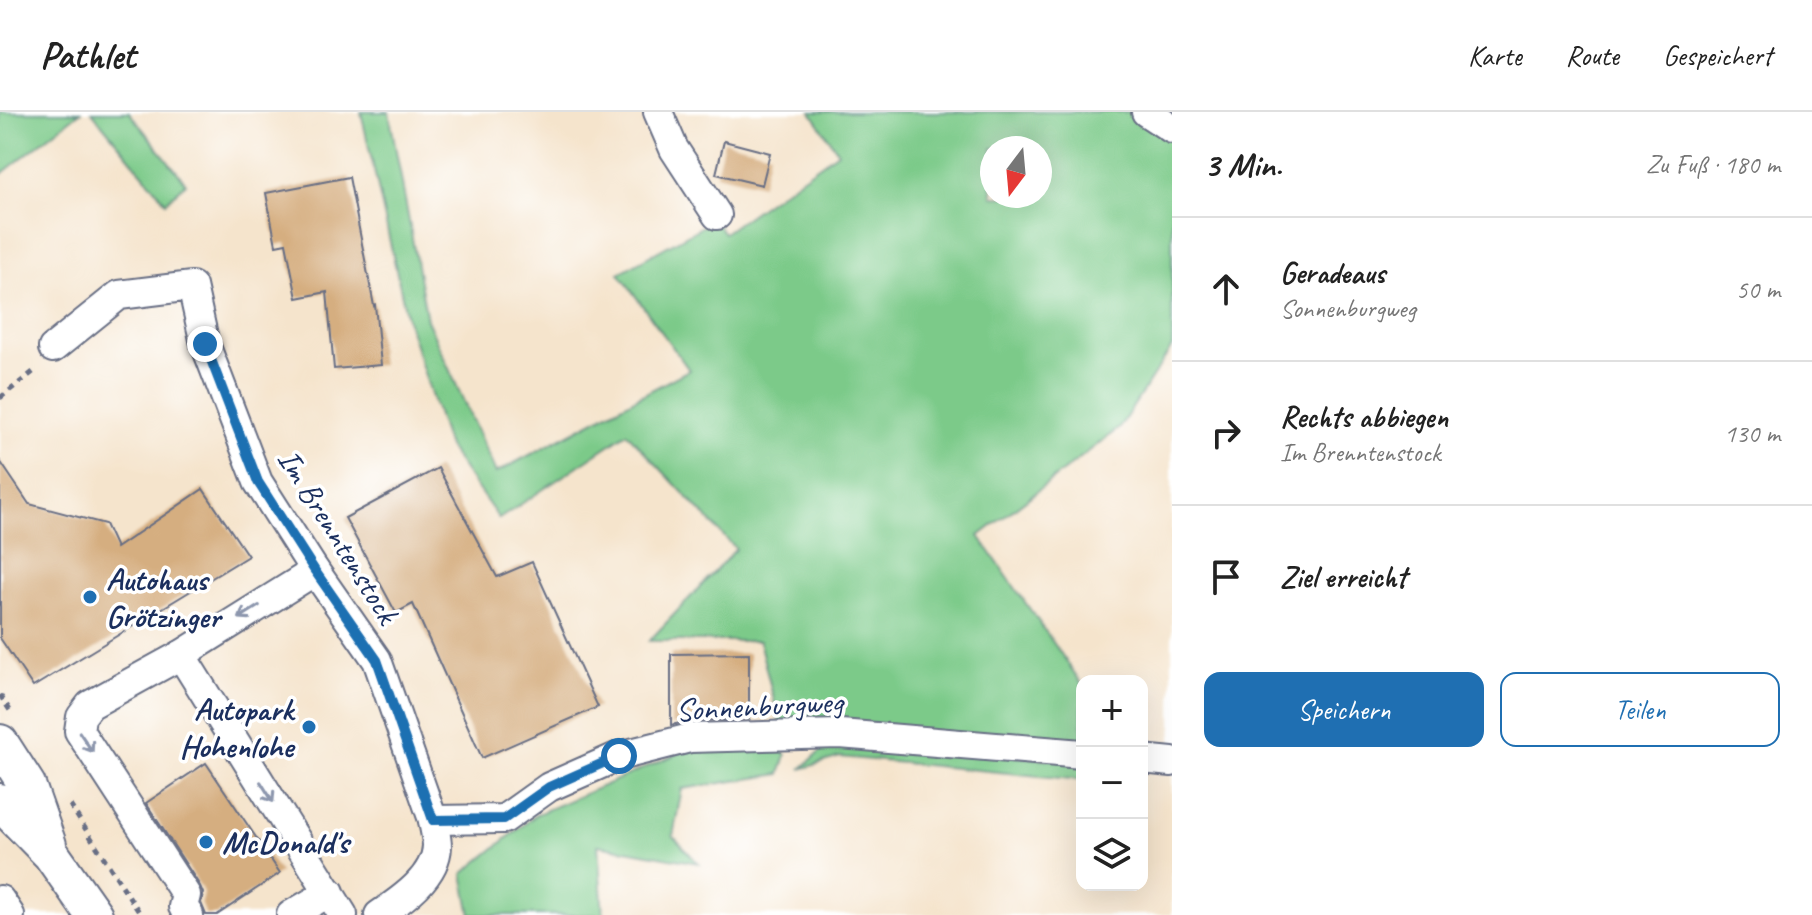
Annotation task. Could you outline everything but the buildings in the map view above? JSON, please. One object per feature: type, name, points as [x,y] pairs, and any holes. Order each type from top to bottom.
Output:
[{"type":"main road","points":[[0,743],[27,785],[51,854]]},
{"type":"main road","points":[[0,802],[51,854],[94,915]]},
{"type":"street","points":[[658,112],[674,149],[717,215]]},
{"type":"street","points":[[1146,112],[1172,129]]},
{"type":"street","name":"Im Brenntenstock","points":[[53,348],[119,295],[192,286],[205,344],[258,482],[377,660],[433,820]]},
{"type":"street","points":[[189,915],[183,907],[186,895],[79,731],[81,717],[90,705],[181,655],[315,571]]},
{"type":"street","points":[[181,655],[337,904],[291,915]]},
{"type":"street","name":"Sonnenburgweg","points":[[433,820],[504,819],[549,787],[619,756],[690,738],[840,734],[1076,754]]},
{"type":"street","points":[[1148,760],[1172,762]]},
{"type":"street","points":[[379,915],[400,900],[424,876],[433,861],[437,847],[433,820]]},
{"type":"street","points":[[0,900],[10,915]]},
{"type":"path","points":[[0,398],[43,364],[53,348]]},
{"type":"green space","points":[[0,112],[80,112],[0,175]]},
{"type":"green space","points":[[92,112],[129,112],[186,183],[166,202]]},
{"type":"green space","points":[[361,112],[389,112],[427,320],[496,473],[689,370],[619,273],[714,220],[724,233],[838,152],[811,112],[1132,112],[1172,138],[1172,347],[1119,428],[979,536],[1076,675],[1076,748],[780,724],[759,641],[649,641],[736,549],[627,433],[499,519],[448,447],[408,323]]},
{"type":"green space","points":[[847,743],[1076,762],[1076,779],[840,757],[801,769],[823,749]]},
{"type":"green space","points":[[776,744],[786,755],[780,774],[682,789],[673,836],[698,863],[598,845],[603,915],[471,915],[463,874],[537,814],[684,751]]},
{"type":"place","name":"Autohaus Grötzinger","points":[[90,597]]},
{"type":"place","name":"Autopark Hohenlohe","points":[[309,727]]},
{"type":"place","name":"McDonald's","points":[[206,842]]},
{"type":"route","points":[[205,344],[258,482],[377,660],[433,820],[504,819],[549,787],[619,756]]}]
